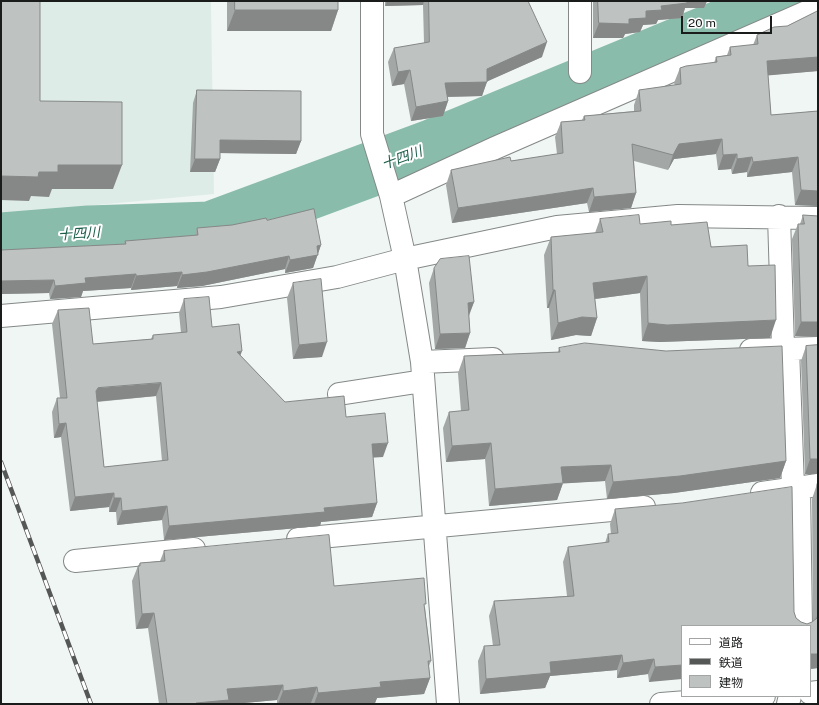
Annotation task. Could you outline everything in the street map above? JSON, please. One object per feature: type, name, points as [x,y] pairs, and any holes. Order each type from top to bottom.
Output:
[{"type":"street","points":[[372,1],[372,134],[390,193],[405,259],[422,372],[448,704]]},
{"type":"street","points":[[580,1],[580,72]]},
{"type":"street","points":[[390,193],[818,7]]},
{"type":"street","points":[[1,316],[221,297],[337,276],[405,259],[557,227],[678,216],[779,216],[818,218]]},
{"type":"street","points":[[779,216],[786,348],[803,487],[801,625]]},
{"type":"street","points":[[729,351],[818,348]]},
{"type":"street","points":[[339,394],[422,372],[516,358]]},
{"type":"street","points":[[746,495],[803,487]]},
{"type":"street","points":[[282,541],[667,505]]},
{"type":"street","points":[[75,561],[210,548]]},
{"type":"street","points":[[661,704],[751,697]]},
{"type":"shaded area","points":[[1,1],[211,1],[214,194],[1,214]]},
{"type":"building","points":[[1,1],[40,1],[40,101],[122,102],[122,165],[58,165],[58,172],[39,172],[38,177],[1,176]]},
{"type":"building","points":[[235,1],[338,1],[338,10],[235,10]]},
{"type":"building","points":[[429,1],[528,1],[547,42],[487,69],[487,82],[445,83],[448,101],[416,107],[410,70],[398,72],[394,48],[429,42]]},
{"type":"building","points":[[598,1],[687,1],[687,3],[661,6],[662,10],[646,11],[646,18],[629,19],[629,24],[599,23]]},
{"type":"building","points":[[818,11],[818,57],[767,61],[771,115],[818,111],[818,191],[801,190],[798,157],[753,162],[752,157],[737,159],[737,154],[723,155],[722,139],[679,144],[673,155],[632,144],[636,193],[594,197],[593,188],[458,208],[451,170],[510,157],[511,161],[563,153],[561,122],[585,120],[584,116],[641,111],[639,90],[681,84],[680,68],[717,62],[716,57],[731,55],[730,47],[758,44],[757,35],[774,27],[787,26]]},
{"type":"building","points":[[197,90],[301,91],[301,141],[220,140],[220,159],[195,159]]},
{"type":"building","points":[[314,209],[321,245],[317,246],[318,255],[290,260],[289,256],[207,272],[182,275],[182,272],[85,278],[86,283],[55,286],[54,280],[1,281],[1,250],[126,244],[125,241],[198,235],[197,228],[232,225],[266,218],[267,220]]},
{"type":"building","points":[[639,215],[640,224],[671,221],[671,225],[707,222],[711,247],[747,245],[748,266],[775,265],[776,320],[667,325],[648,323],[647,276],[593,283],[597,318],[582,317],[558,323],[555,290],[553,290],[551,237],[603,232],[600,219]]},
{"type":"building","points":[[803,215],[818,216],[818,322],[801,322],[798,224],[804,224]]},
{"type":"building","points":[[469,256],[474,302],[468,303],[470,333],[440,334],[434,268],[440,259]]},
{"type":"building","points":[[321,279],[327,342],[299,345],[293,283]]},
{"type":"building","points":[[209,297],[212,327],[239,324],[242,351],[237,352],[285,402],[344,396],[346,417],[385,413],[388,443],[372,444],[377,503],[324,508],[325,512],[169,526],[167,506],[122,511],[121,498],[114,498],[114,493],[75,497],[66,423],[59,424],[57,398],[67,398],[58,310],[89,308],[93,344],[153,339],[153,335],[187,332],[184,299]],"holes":[[[161,383],[168,460],[104,467],[96,391],[98,388]]]},
{"type":"building","points":[[585,343],[666,351],[782,346],[786,461],[680,476],[613,482],[611,465],[561,467],[563,483],[495,489],[491,443],[452,446],[449,412],[469,410],[464,356],[560,352],[559,348]]},
{"type":"building","points":[[818,345],[818,459],[810,459],[806,346]]},
{"type":"building","points":[[818,483],[818,548],[817,484]]},
{"type":"building","points":[[792,487],[794,612],[796,618],[807,624],[817,618],[818,614],[818,654],[811,654],[811,625],[681,625],[681,665],[655,667],[654,659],[623,663],[622,655],[550,662],[551,673],[486,679],[484,646],[500,645],[494,601],[574,596],[568,547],[609,542],[608,534],[618,533],[615,509],[682,503]]},
{"type":"building","points":[[329,535],[334,586],[424,578],[426,604],[424,604],[431,661],[428,661],[430,678],[380,682],[381,687],[318,693],[317,687],[283,691],[283,685],[227,689],[229,700],[196,704],[167,704],[154,613],[142,614],[138,566],[140,566],[140,563],[165,561],[164,551]]},
{"type":"waterway","name":"十四川","points":[[1,240],[89,233],[210,229],[434,146],[785,1]]},
{"type":"railway","points":[[1,462],[91,704]]}]
